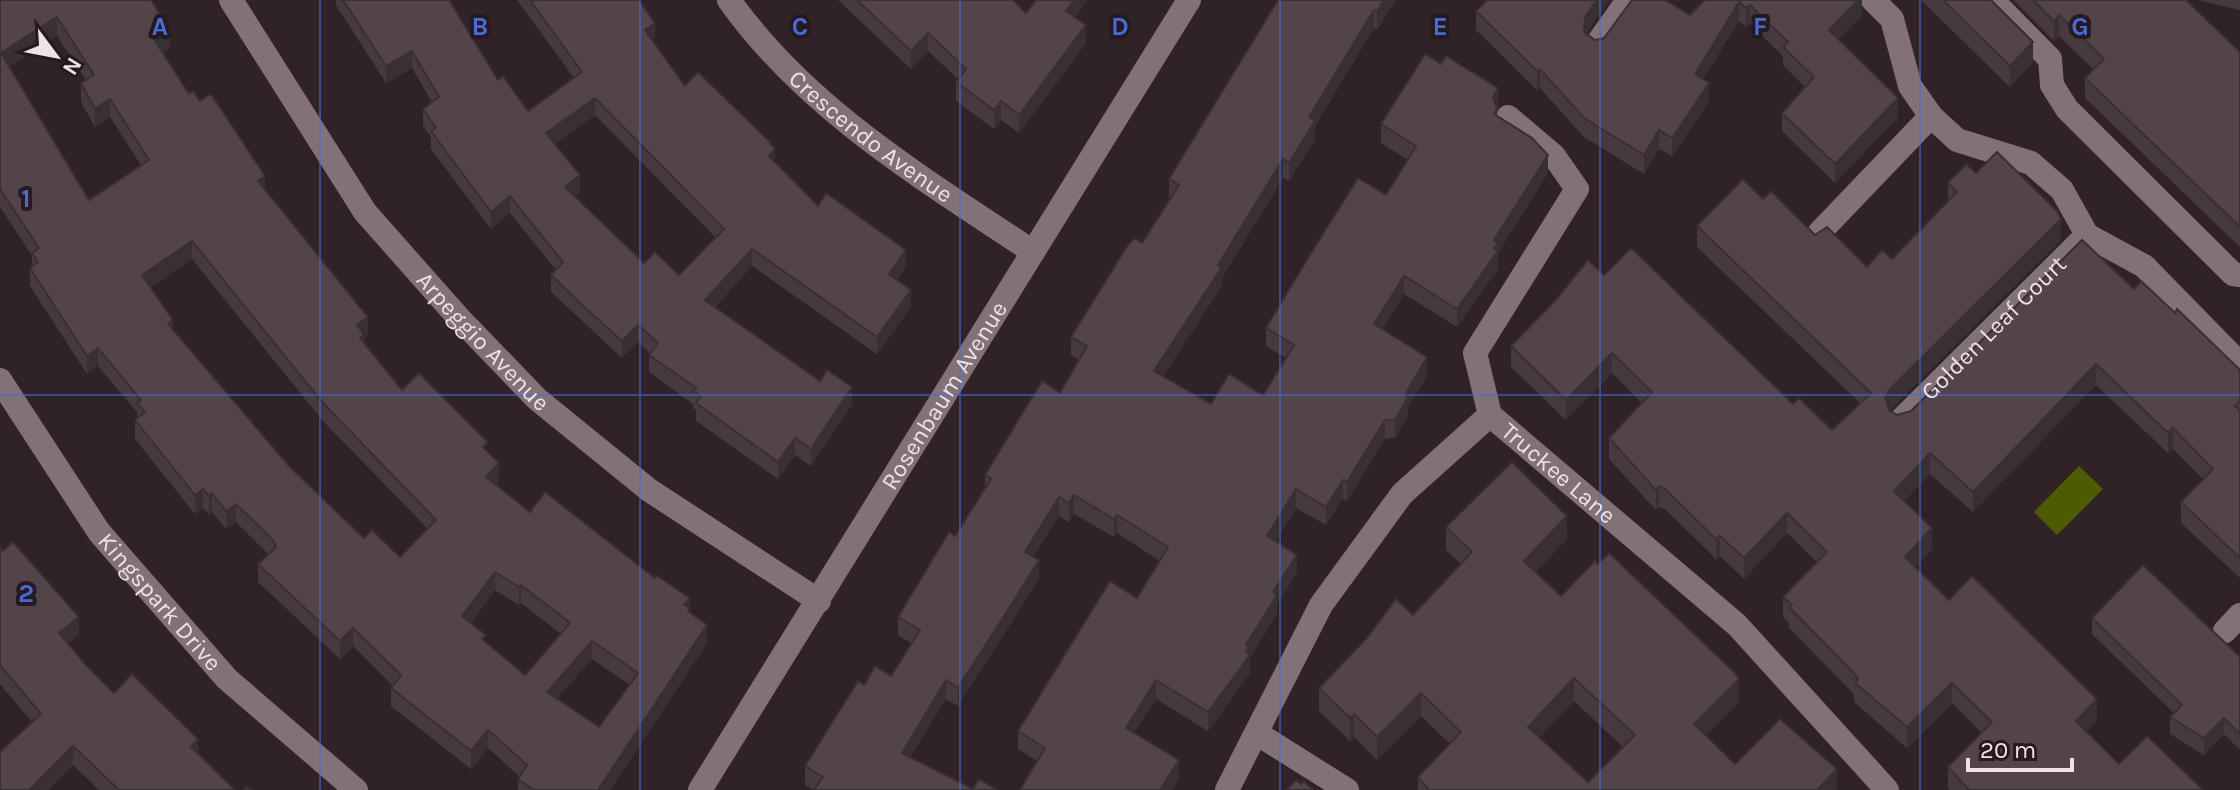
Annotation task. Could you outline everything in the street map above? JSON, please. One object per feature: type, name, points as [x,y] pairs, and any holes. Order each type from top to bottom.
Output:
[{"type":"street","name":"Arpeggio Avenue","points":[[231,0],[365,212],[457,316],[537,399],[649,490],[819,601]]},
{"type":"street","name":"Crescendo Avenue","points":[[729,0],[745,23],[829,107],[909,172],[1033,252]]},
{"type":"street","name":"Rosenbaum Avenue","points":[[700,790],[1189,0]]},
{"type":"street","points":[[1597,44],[1628,0]]},
{"type":"street","points":[[1873,0],[1892,19],[1910,86],[1931,116],[1957,140],[2031,163],[2062,190],[2087,235],[2144,266],[2240,364]]},
{"type":"street","points":[[1992,0],[2050,59],[2052,85],[2067,109],[2233,274],[2240,275]]},
{"type":"street","points":[[1820,232],[1931,116]]},
{"type":"street","points":[[1490,415],[1475,353],[1577,189],[1554,156],[1508,117]]},
{"type":"street","name":"Golden Leaf Court","points":[[1900,421],[2087,235]]},
{"type":"street","name":"Kingspark Drive","points":[[0,380],[99,532],[227,679],[356,790]]},
{"type":"street","name":"Truckee Lane","points":[[1227,790],[1321,605],[1402,494],[1490,415],[1737,625],[1887,790]]},
{"type":"street","points":[[1258,734],[1347,790]]},
{"type":"shaded area","points":[[2079,466],[2103,489],[2057,535],[2034,512]]},
{"type":"building","points":[[0,0],[151,0],[170,30],[154,39],[189,94],[193,91],[200,101],[211,94],[265,176],[258,181],[368,317],[357,325],[364,334],[360,338],[402,390],[419,373],[488,442],[483,447],[499,463],[486,477],[530,512],[545,492],[655,578],[656,575],[690,598],[684,605],[707,625],[598,790],[534,790],[518,779],[527,765],[488,730],[471,751],[391,688],[401,675],[353,628],[340,641],[258,564],[276,547],[273,540],[236,504],[226,511],[212,493],[209,496],[203,489],[195,495],[135,420],[145,412],[137,403],[141,400],[98,348],[87,356],[30,268],[38,262],[32,253],[39,248],[0,189]],"holes":[[[57,17],[94,75],[81,83],[95,109],[110,99],[149,160],[89,200],[1,53]],[[192,241],[322,402],[436,520],[400,557],[372,530],[364,538],[289,466],[168,324],[173,320],[142,275]],[[495,572],[519,587],[521,585],[570,623],[525,675],[482,639],[486,635],[462,616]],[[592,641],[638,673],[599,727],[547,692]]]},
{"type":"building","points":[[343,0],[449,0],[498,80],[503,76],[528,111],[582,72],[530,0],[639,0],[655,23],[645,30],[685,86],[698,72],[768,140],[775,149],[769,156],[818,206],[826,193],[906,250],[889,274],[911,290],[877,337],[752,249],[705,300],[820,381],[827,370],[852,387],[811,449],[795,438],[778,462],[696,403],[701,396],[693,391],[696,388],[649,355],[658,343],[638,325],[622,341],[582,305],[551,275],[563,262],[510,196],[491,212],[431,131],[436,128],[423,109],[439,97],[412,51],[386,66]],"holes":[[[595,98],[724,229],[679,275],[655,252],[644,263],[565,187],[580,175],[546,133]]]},
{"type":"building","points":[[857,0],[1013,0],[1026,13],[1036,0],[1074,0],[1066,11],[1086,25],[1019,115],[1001,101],[994,110],[956,82],[966,69],[928,33],[911,51]]},
{"type":"building","points":[[1278,0],[1384,0],[1377,12],[1374,10],[1309,117],[1315,121],[1289,163],[1283,159],[1218,265],[1222,267],[1154,371],[1211,404],[1229,374],[1263,395],[1294,345],[1266,328],[1308,258],[1358,178],[1386,195],[1416,146],[1381,124],[1425,54],[1441,64],[1446,56],[1498,88],[1493,97],[1497,109],[1494,114],[1532,138],[1548,155],[1494,240],[1498,243],[1494,248],[1498,251],[1457,309],[1404,276],[1374,324],[1427,357],[1405,395],[1408,397],[1395,420],[1385,420],[1347,482],[1343,480],[1326,507],[1296,489],[1267,536],[1297,555],[1273,592],[1277,595],[1246,645],[1249,647],[1246,652],[1250,655],[1208,712],[1156,680],[1126,728],[1179,760],[1160,790],[1020,790],[1045,748],[1018,731],[1110,581],[1137,598],[1168,547],[1117,515],[1114,519],[1074,495],[1069,503],[1059,497],[1025,552],[1039,560],[958,688],[946,680],[902,753],[973,789],[979,779],[997,790],[814,790],[823,777],[805,766],[858,681],[864,685],[875,666],[891,676],[920,630],[898,617],[949,532],[955,536],[991,479],[985,475],[1042,381],[1060,393],[1087,346],[1071,337],[1128,245],[1135,238],[1142,243],[1179,185],[1169,179]]},
{"type":"building","points":[[1487,0],[1597,0],[1585,17],[1584,32],[1595,40],[1604,38],[1632,0],[1665,0],[1690,15],[1705,0],[1858,0],[1829,30],[1898,98],[1835,164],[1782,113],[1814,77],[1783,47],[1788,42],[1750,5],[1746,8],[1739,2],[1695,74],[1709,83],[1672,138],[1659,130],[1644,155],[1584,118],[1540,69],[1537,71],[1476,11]]},
{"type":"building","points":[[1943,0],[1991,0],[2033,42],[2010,66]]},
{"type":"building","points":[[2033,0],[2186,0],[2240,52],[2240,227],[2085,78],[2104,59],[2059,15],[2054,21]]},
{"type":"building","points":[[1997,152],[2057,211],[2061,219],[1889,390],[1885,397],[1889,410],[1897,415],[1911,411],[2082,240],[2134,289],[2141,281],[2175,313],[2177,309],[2240,370],[2240,401],[2235,406],[2240,411],[2240,558],[2181,502],[2213,469],[2173,428],[2168,433],[2096,364],[1973,492],[1930,453],[1894,491],[1932,528],[1905,557],[1949,600],[1972,576],[2097,699],[2076,721],[2119,764],[2147,736],[2203,790],[1969,790],[1948,767],[1992,722],[1952,683],[1907,727],[1855,683],[1858,679],[1853,672],[1789,607],[1792,605],[1783,597],[1827,552],[1787,513],[1744,558],[1720,536],[1716,539],[1665,489],[1659,486],[1656,490],[1609,438],[1652,392],[1612,353],[1566,400],[1511,346],[1555,301],[1588,260],[1604,275],[1631,248],[1793,404],[1799,398],[1832,430],[1871,393],[1697,226],[1743,179],[1763,199],[1771,191],[1815,235],[1827,227],[1867,267],[1882,250],[1892,259],[1957,192],[1948,183],[1966,164],[1976,173]]},
{"type":"building","points":[[1512,462],[1567,516],[1524,561],[1561,596],[1595,561],[1598,564],[1609,553],[1739,679],[1694,724],[1735,764],[1780,719],[1837,769],[1817,790],[1429,790],[1418,777],[1461,732],[1421,693],[1377,737],[1354,714],[1350,718],[1319,688],[1366,639],[1396,599],[1413,615],[1472,552],[1446,527]],"holes":[[[1574,678],[1635,735],[1588,782],[1528,727]]]},
{"type":"building","points":[[13,542],[79,617],[59,633],[85,664],[114,693],[132,674],[198,739],[191,747],[235,790],[119,790],[73,746],[29,790],[0,790],[0,752],[41,714],[0,665],[0,547],[3,551]]},
{"type":"building","points":[[2143,565],[2240,657],[2240,734],[2224,718],[2204,738],[2170,717],[2182,705],[2092,618]]},
{"type":"building","points":[[1296,780],[1301,784],[1304,781],[1313,790],[1287,790]]}]
